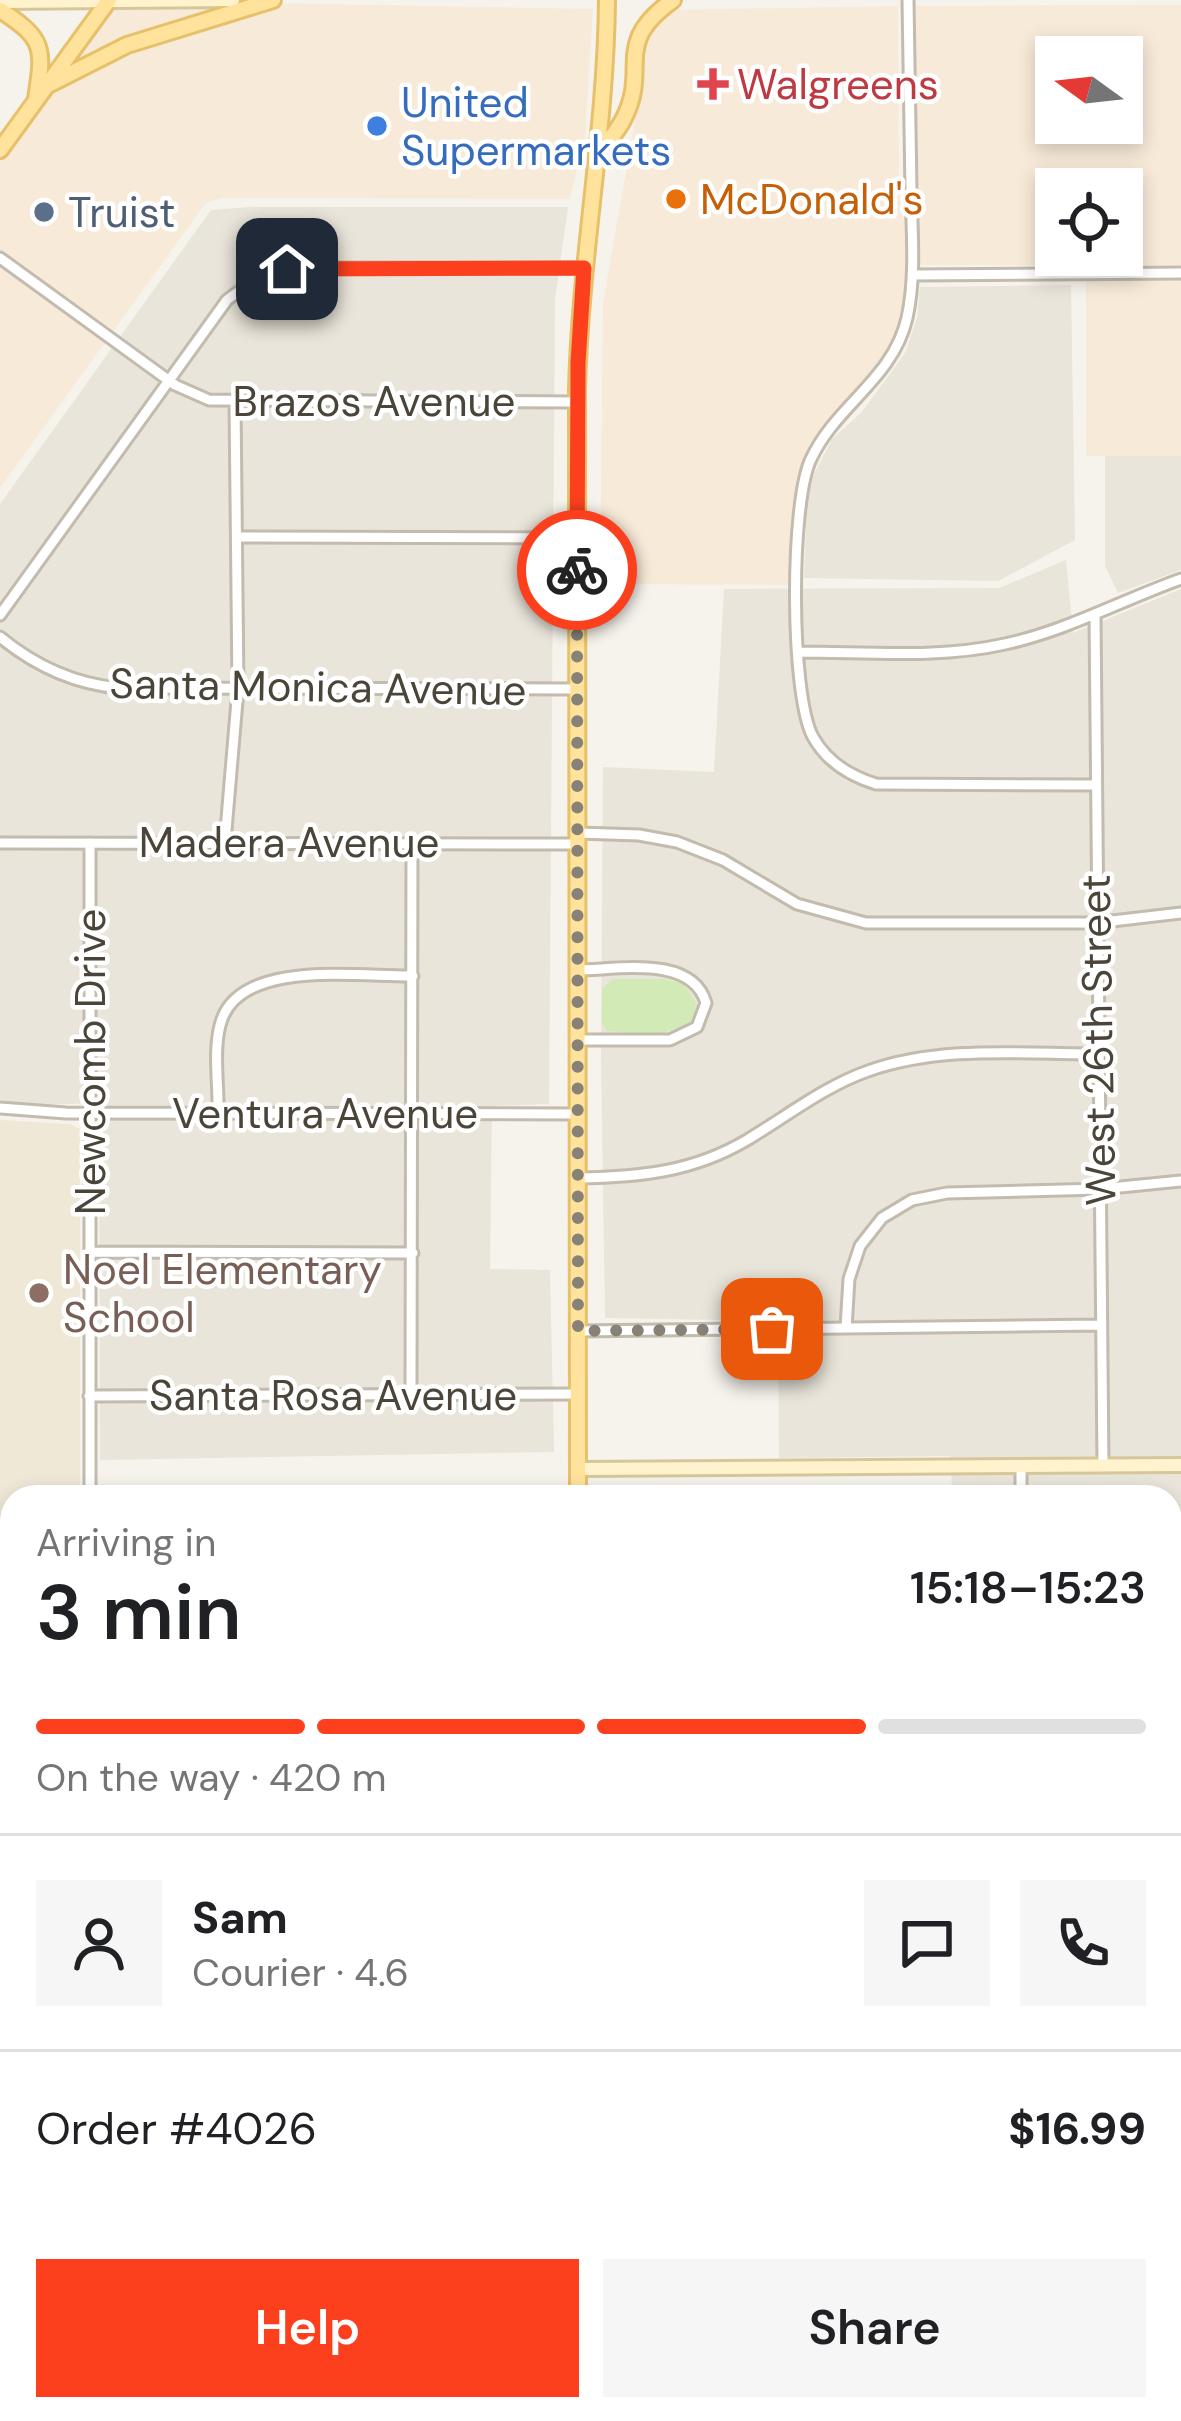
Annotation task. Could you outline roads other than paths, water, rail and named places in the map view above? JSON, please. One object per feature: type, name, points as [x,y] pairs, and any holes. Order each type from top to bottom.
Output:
[{"type":"main road","points":[[0,150],[109,0]]},
{"type":"main road","points":[[50,84],[127,45],[273,0]]},
{"type":"main road","points":[[578,1485],[577,402],[607,0]]},
{"type":"main road","points":[[599,154],[626,116],[636,41],[646,19],[673,0]]},
{"type":"main road","points":[[0,6],[39,44],[43,58],[36,101]]},
{"type":"street","points":[[0,6],[233,0]]},
{"type":"street","points":[[908,0],[913,275],[906,322],[882,373],[822,440],[802,482],[798,514],[801,704],[812,735],[830,759],[860,779],[918,787],[1096,784]]},
{"type":"street","name":"Brazos Avenue","points":[[0,258],[167,380],[209,400],[577,402]]},
{"type":"street","points":[[0,614],[227,300],[248,284],[287,269],[584,268]]},
{"type":"street","points":[[913,275],[1181,272]]},
{"type":"street","points":[[225,842],[238,689],[236,402]]},
{"type":"street","points":[[236,537],[577,538]]},
{"type":"street","points":[[799,652],[979,648],[1011,643],[1181,579]]},
{"type":"street","name":"West 26th Street","points":[[1095,614],[1103,1466]]},
{"type":"street","name":"Santa Monica Avenue","points":[[0,637],[60,674],[96,686],[577,689]]},
{"type":"street","name":"Madera Avenue","points":[[0,843],[650,836],[723,860],[797,904],[851,921],[893,925],[1095,923],[1181,913]]},
{"type":"street","points":[[411,1394],[412,841]]},
{"type":"street","name":"Newcomb Drive","points":[[90,843],[90,1485]]},
{"type":"street","points":[[577,970],[676,972],[696,983],[706,1003],[697,1027],[677,1039],[578,1040]]},
{"type":"street","points":[[218,1113],[220,1029],[240,992],[269,979],[412,976]]},
{"type":"street","points":[[578,1178],[672,1172],[712,1158],[825,1091],[866,1071],[911,1059],[1099,1054]]},
{"type":"street","name":"Ventura Avenue","points":[[0,1108],[90,1113],[578,1114]]},
{"type":"street","points":[[846,1328],[853,1262],[870,1231],[912,1200],[947,1193],[1100,1190],[1181,1181]]},
{"type":"street","points":[[90,1252],[413,1252]]},
{"type":"street","points":[[578,1331],[1101,1324]]},
{"type":"street","name":"Santa Rosa Avenue","points":[[89,1396],[578,1394]]},
{"type":"street","points":[[578,1468],[1181,1465]]},
{"type":"street","points":[[1021,1466],[1022,1485]]},
{"type":"place","name":"Walgreens","points":[[713,84]]},
{"type":"place","name":"United Supermarkets","points":[[377,126]]},
{"type":"place","name":"McDonald's","points":[[676,199]]},
{"type":"place","name":"Truist","points":[[44,212]]},
{"type":"place","name":"Noel Elementary School","points":[[39,1293]]}]
